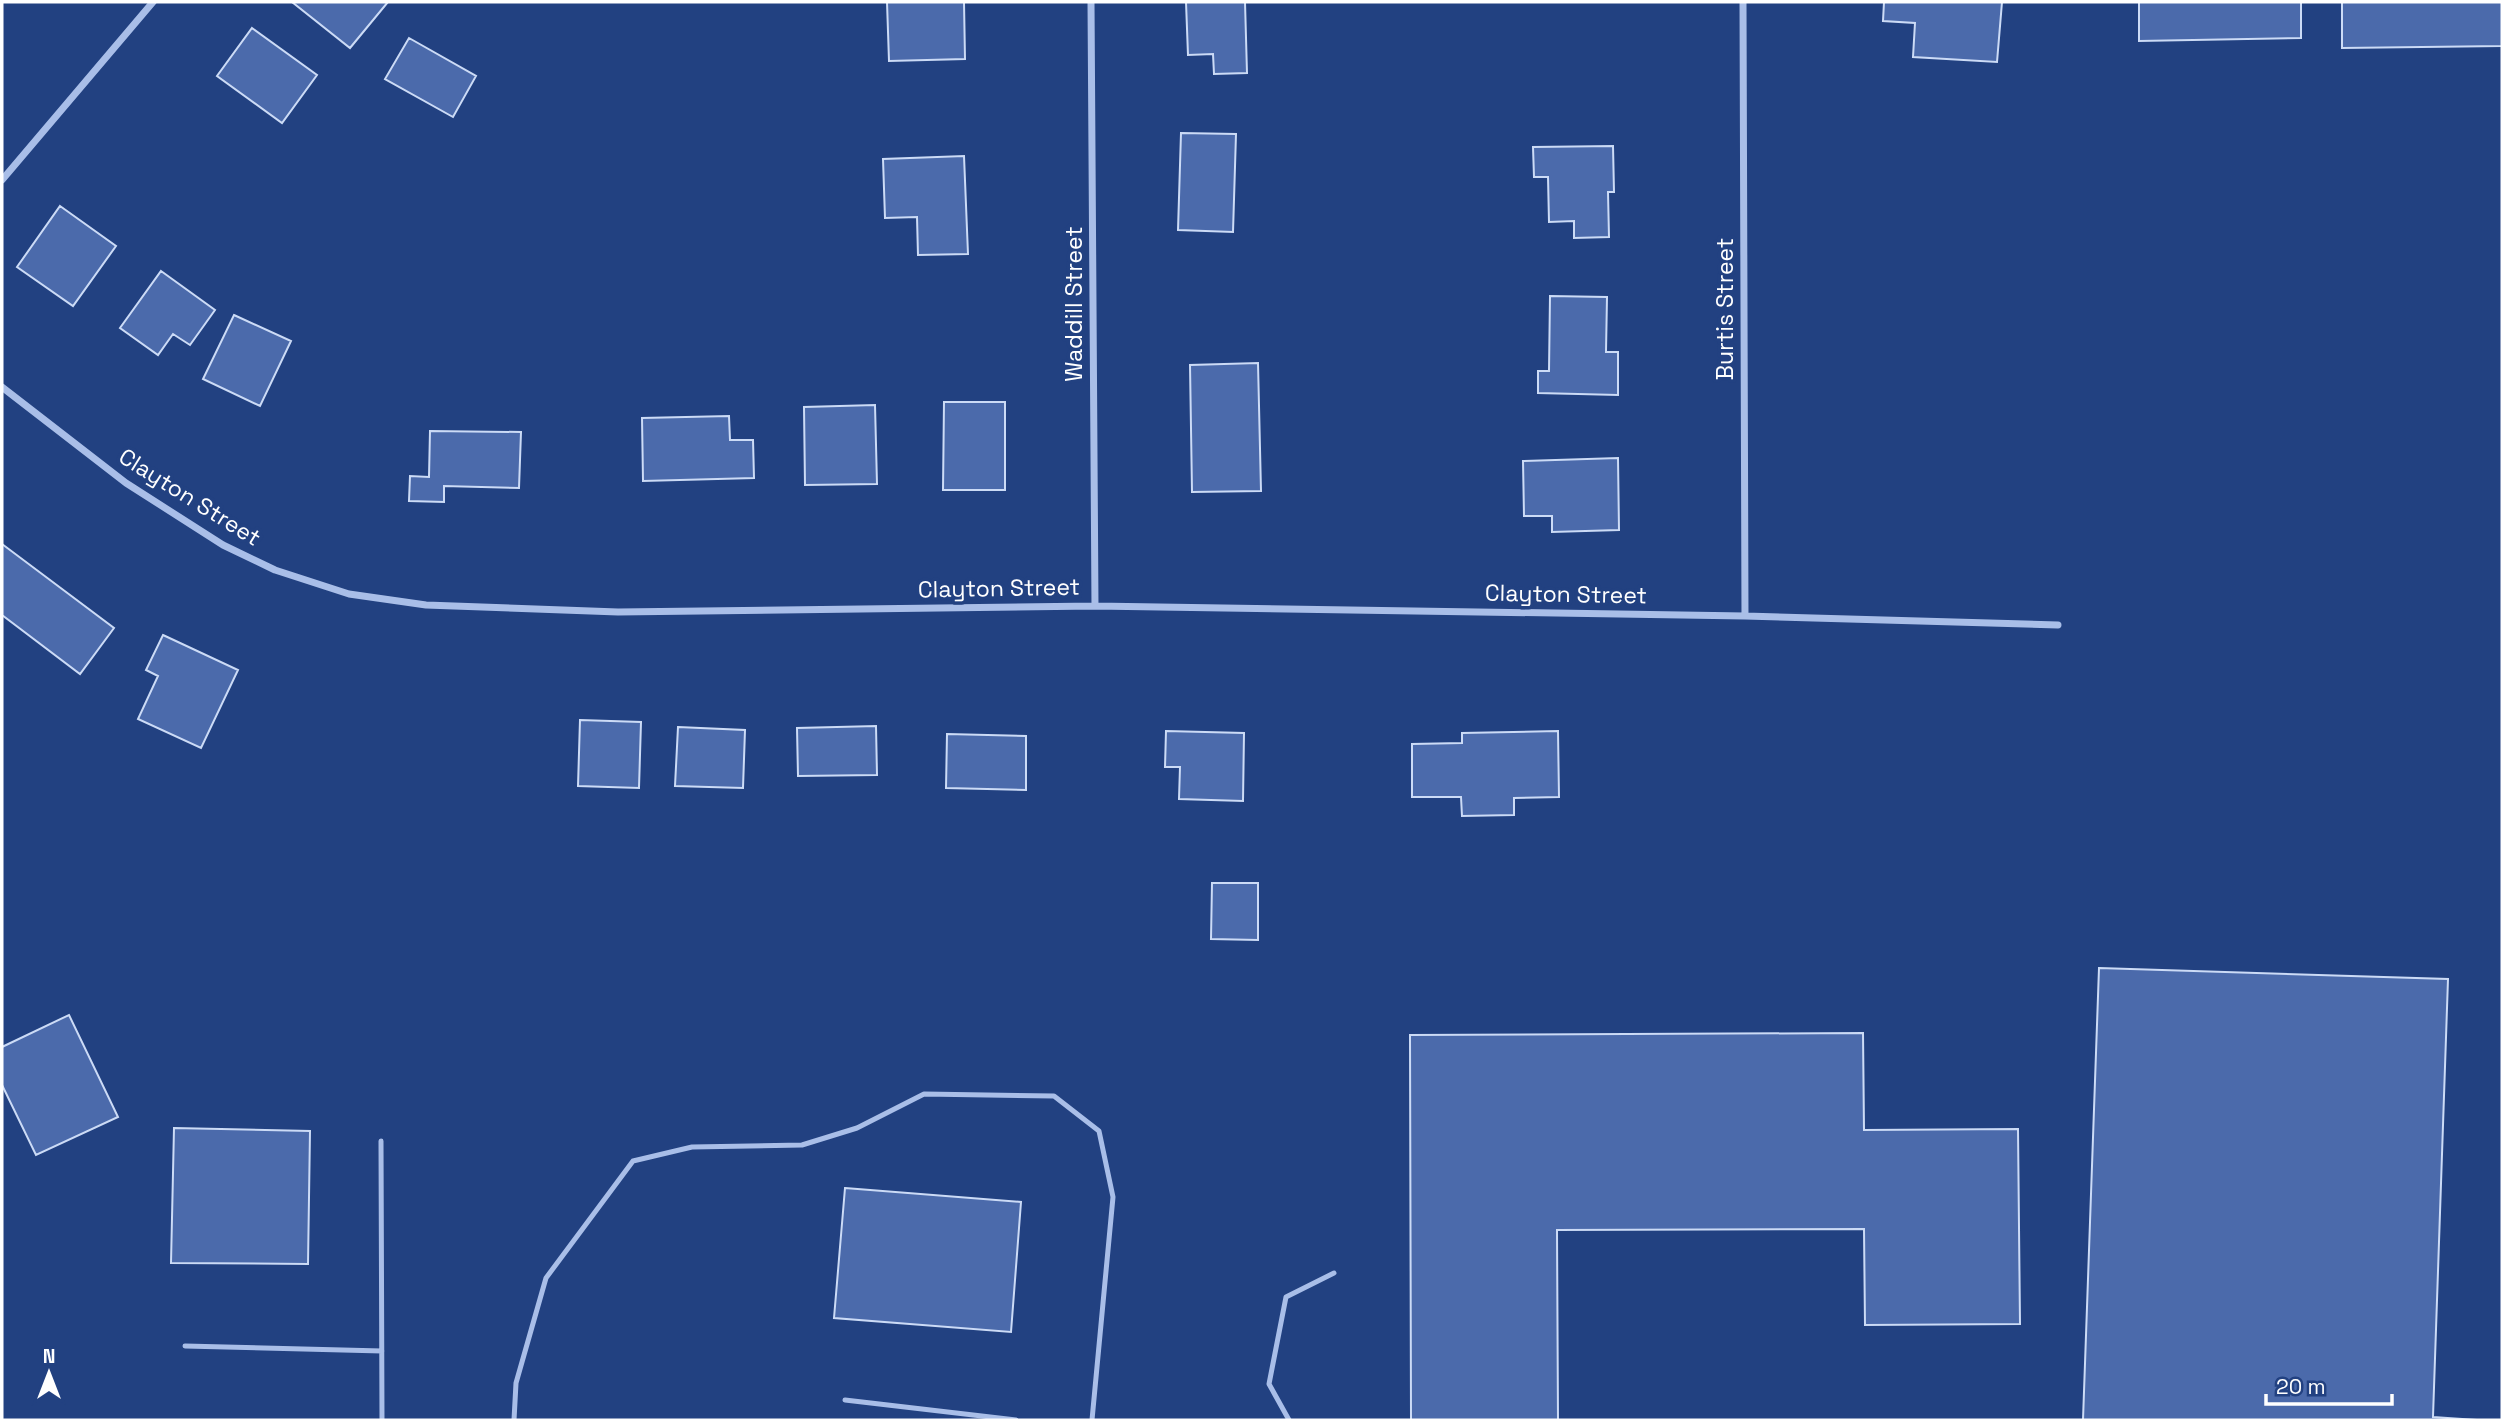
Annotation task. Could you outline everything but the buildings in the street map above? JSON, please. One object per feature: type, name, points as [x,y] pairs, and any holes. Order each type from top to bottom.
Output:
[{"type":"street","points":[[2,180],[153,2]]},
{"type":"street","name":"Waddill Street","points":[[1091,2],[1095,606]]},
{"type":"street","name":"Burtis Street","points":[[1743,2],[1745,616]]},
{"type":"street","name":"Clayton Street","points":[[2,387],[126,483],[223,545],[275,570],[349,594],[426,605],[618,612],[1095,606],[1745,616],[2058,625]]},
{"type":"lane","points":[[514,1420],[516,1383],[546,1278],[633,1161],[692,1147],[802,1145],[857,1129],[924,1094],[1054,1096],[1100,1131],[1113,1197],[1092,1420]]},
{"type":"lane","points":[[381,1141],[382,1420]]},
{"type":"lane","points":[[1289,1420],[1269,1384],[1286,1297],[1334,1273]]},
{"type":"lane","points":[[185,1346],[382,1351]]},
{"type":"lane","points":[[845,1400],[1016,1420]]}]
